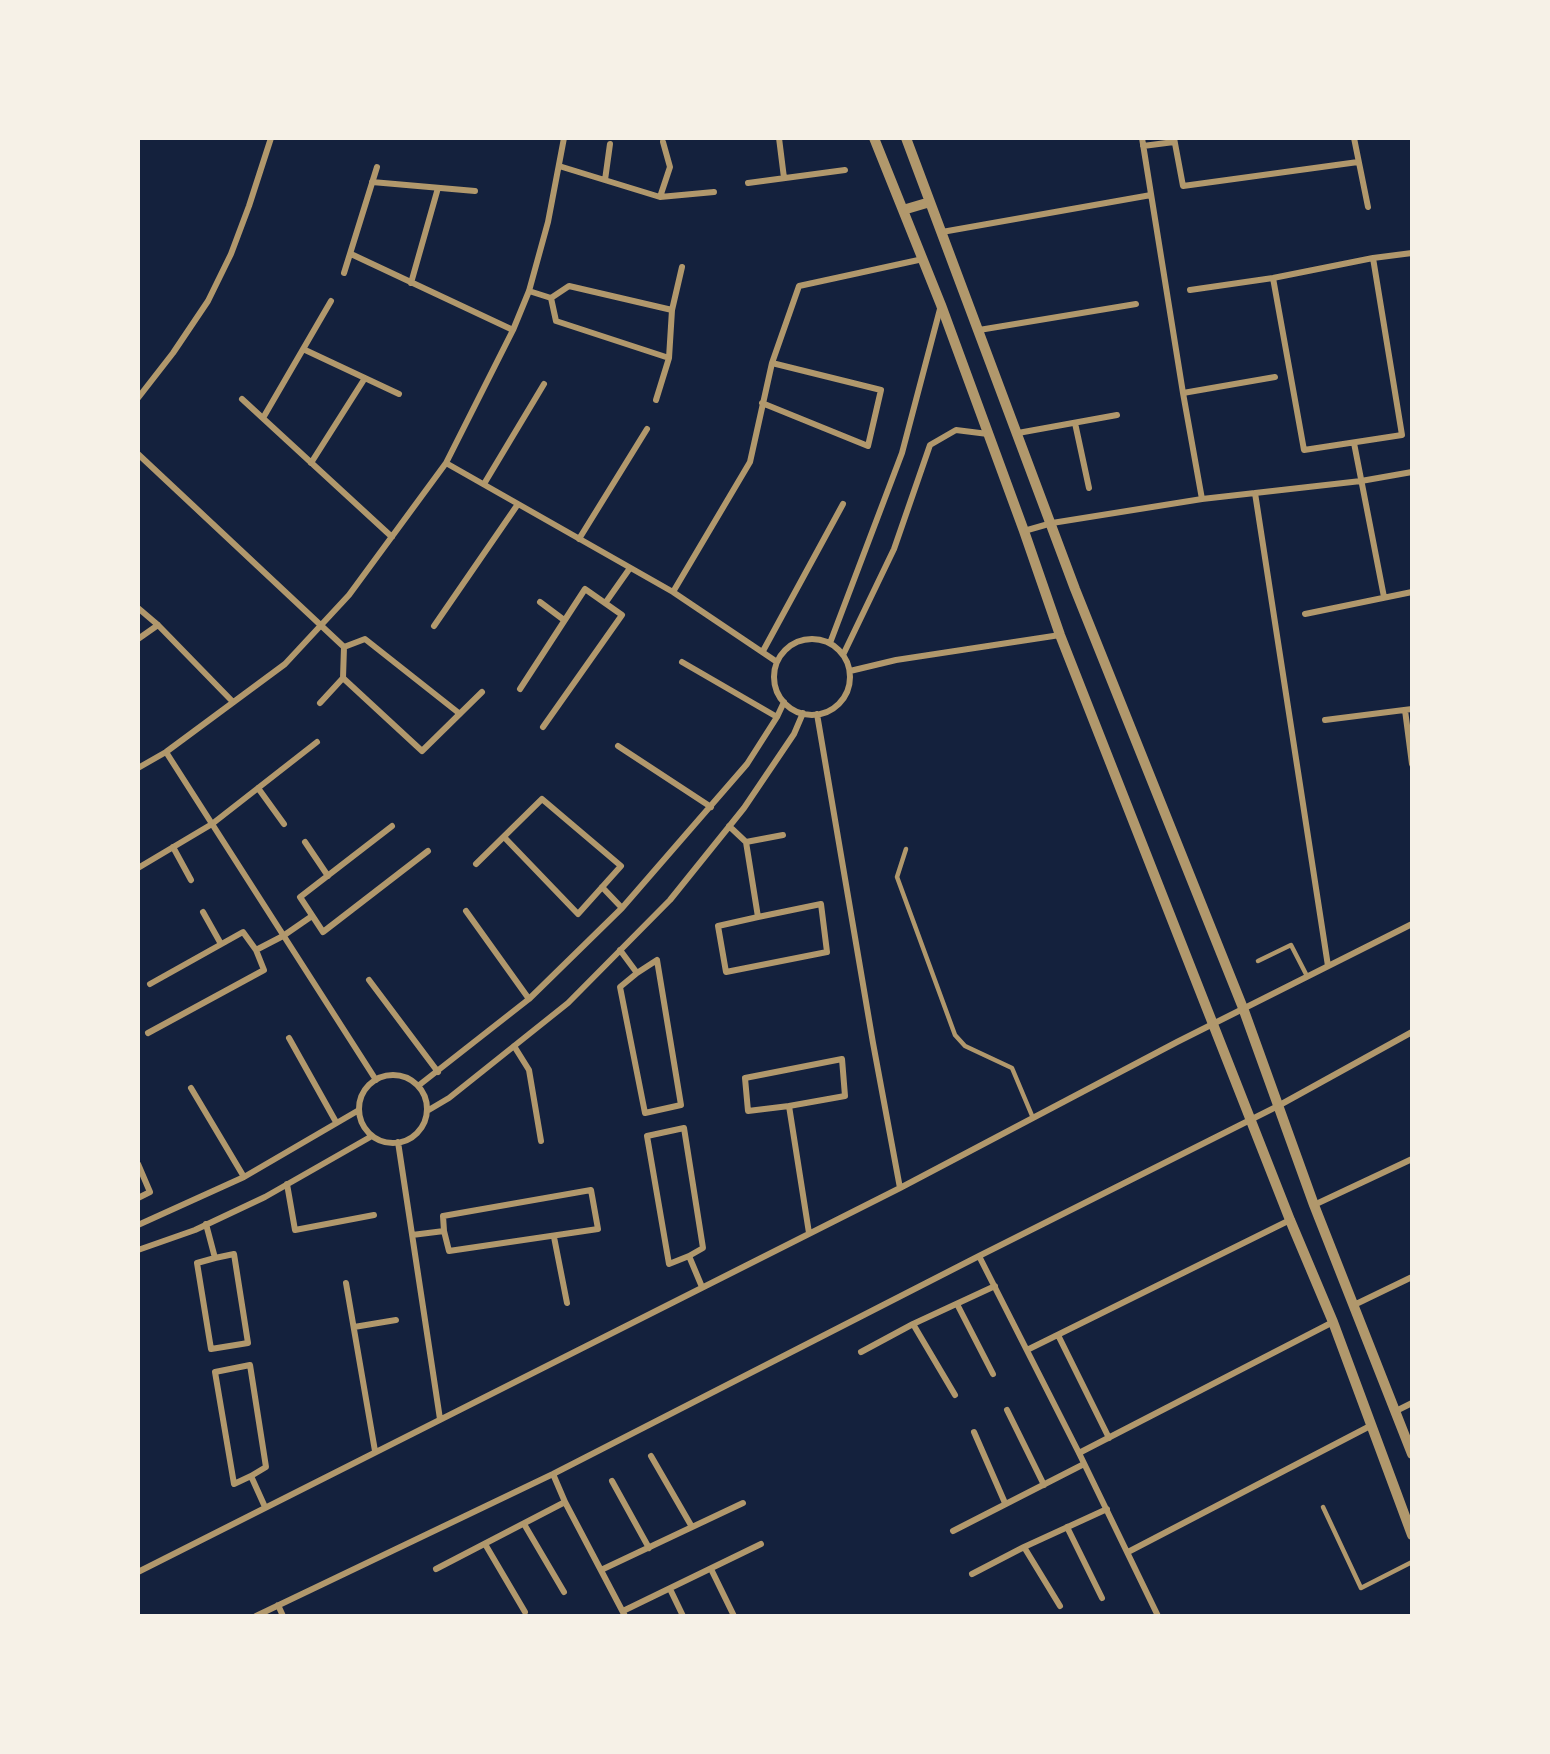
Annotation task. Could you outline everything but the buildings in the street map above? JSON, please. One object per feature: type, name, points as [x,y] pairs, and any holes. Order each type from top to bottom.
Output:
[{"type":"street","points":[[138,768],[166,752],[285,664],[349,595],[446,463],[513,330],[529,291],[548,222],[564,138]]},
{"type":"street","points":[[778,138],[784,178]]},
{"type":"street","points":[[874,138],[941,305],[1060,635],[1290,1220],[1333,1322],[1412,1535]]},
{"type":"street","points":[[906,138],[1080,600],[1243,1008],[1314,1204],[1412,1454]]},
{"type":"street","points":[[1142,138],[1202,499]]},
{"type":"street","points":[[1354,138],[1368,207]]},
{"type":"street","points":[[138,398],[173,353],[208,301],[238,235],[270,139]]},
{"type":"street","points":[[1143,146],[1174,140],[1183,186],[1358,162]]},
{"type":"street","points":[[660,197],[670,167],[663,142]]},
{"type":"street","points":[[605,180],[610,144]]},
{"type":"street","points":[[559,166],[660,197],[714,192]]},
{"type":"street","points":[[344,273],[377,167]]},
{"type":"street","points":[[748,183],[845,170]]},
{"type":"street","points":[[372,182],[475,191]]},
{"type":"street","points":[[411,282],[438,188]]},
{"type":"street","points":[[942,232],[1151,195]]},
{"type":"street","points":[[903,210],[930,202]]},
{"type":"street","points":[[1190,290],[1273,278],[1373,258],[1412,253]]},
{"type":"street","points":[[351,254],[513,330]]},
{"type":"street","points":[[1273,278],[1304,450],[1402,435],[1373,258]]},
{"type":"street","points":[[673,592],[750,462],[772,363],[799,286],[922,259]]},
{"type":"street","points":[[656,400],[669,358],[672,310],[682,267]]},
{"type":"street","points":[[551,298],[569,286],[672,310]]},
{"type":"street","points":[[529,291],[551,298]]},
{"type":"street","points":[[551,298],[556,321],[669,358]]},
{"type":"street","points":[[262,418],[331,301]]},
{"type":"street","points":[[979,330],[1136,304]]},
{"type":"street","points":[[830,644],[902,453],[941,305]]},
{"type":"street","points":[[303,349],[399,394]]},
{"type":"street","points":[[762,403],[868,446],[881,390],[772,363]]},
{"type":"street","points":[[1183,393],[1275,377]]},
{"type":"street","points":[[311,463],[365,378]]},
{"type":"street","points":[[484,484],[544,384]]},
{"type":"street","points":[[242,399],[392,537]]},
{"type":"street","points":[[1018,433],[1117,415]]},
{"type":"street","points":[[1075,423],[1089,488]]},
{"type":"street","points":[[579,539],[647,429]]},
{"type":"street","points":[[843,655],[894,549],[930,445],[957,430],[989,434]]},
{"type":"street","points":[[1354,443],[1384,597]]},
{"type":"street","points":[[138,454],[344,646]]},
{"type":"street","points":[[446,463],[673,592],[777,662]]},
{"type":"street","points":[[1024,531],[1052,523],[1202,499],[1361,481],[1412,472]]},
{"type":"street","points":[[1255,493],[1328,966]]},
{"type":"street","points":[[434,626],[518,504]]},
{"type":"street","points":[[763,651],[843,504]]},
{"type":"street","points":[[606,602],[630,568]]},
{"type":"street","points":[[520,689],[585,589],[622,615],[543,728]]},
{"type":"street","points":[[1305,614],[1412,592]]},
{"type":"street","points":[[540,602],[564,620]]},
{"type":"street","points":[[138,608],[158,625],[233,702]]},
{"type":"street","points":[[138,639],[158,625]]},
{"type":"street","points":[[850,671],[896,660],[1060,635]]},
{"type":"street","points":[[344,646],[365,639],[459,714]]},
{"type":"street","points":[[811,639],[830,644],[843,655],[850,671],[850,680],[844,698],[831,710],[817,714],[802,713],[792,709],[784,702],[778,693],[774,672],[783,652],[791,645],[811,639]]},
{"type":"street","points":[[320,703],[343,678],[344,646]]},
{"type":"street","points":[[682,662],[777,717]]},
{"type":"street","points":[[343,678],[422,751],[482,692]]},
{"type":"street","points":[[418,1086],[530,999],[622,908],[747,764],[784,702]]},
{"type":"street","points":[[1325,720],[1409,710],[1412,764]]},
{"type":"street","points":[[427,1111],[449,1098],[568,1003],[670,900],[729,826],[794,735],[802,713]]},
{"type":"street","points":[[817,714],[900,1188]]},
{"type":"street","points":[[138,868],[212,824],[316,742]]},
{"type":"street","points":[[618,747],[711,807]]},
{"type":"street","points":[[166,752],[376,1080]]},
{"type":"street","points":[[258,788],[284,824]]},
{"type":"street","points":[[476,864],[542,799],[621,866],[578,914],[504,837]]},
{"type":"street","points":[[392,826],[300,897],[323,932],[428,851]]},
{"type":"street","points":[[729,826],[746,842],[758,916]]},
{"type":"street","points":[[746,842],[783,835]]},
{"type":"street","points":[[305,842],[328,876]]},
{"type":"street","points":[[173,847],[190,880]]},
{"type":"street","points":[[602,887],[622,908]]},
{"type":"street","points":[[821,904],[827,952],[726,972],[718,926],[758,916],[821,904]]},
{"type":"street","points":[[465,911],[530,999]]},
{"type":"street","points":[[203,912],[221,944]]},
{"type":"street","points":[[256,950],[283,936],[312,916]]},
{"type":"street","points":[[138,1572],[900,1188],[1243,1008],[1412,924]]},
{"type":"street","points":[[148,1033],[264,970],[256,950],[243,932],[150,984]]},
{"type":"street","points":[[620,950],[637,973]]},
{"type":"street","points":[[657,960],[681,1105],[645,1113],[620,987],[637,973],[657,960]]},
{"type":"street","points":[[369,980],[438,1072]]},
{"type":"street","points":[[256,1616],[553,1474],[1250,1118],[1278,1106],[1410,1033],[1412,1041]]},
{"type":"street","points":[[289,1038],[336,1122]]},
{"type":"street","points":[[514,1046],[530,1070],[541,1141]]},
{"type":"street","points":[[842,1059],[845,1096],[789,1106],[748,1111],[745,1078],[842,1059]]},
{"type":"street","points":[[393,1075],[411,1080],[418,1086],[426,1102],[427,1111],[421,1128],[415,1135],[398,1142],[380,1140],[372,1136],[361,1120],[359,1110],[363,1092],[376,1080],[393,1075]]},
{"type":"street","points":[[191,1088],[244,1177]]},
{"type":"street","points":[[789,1106],[809,1233]]},
{"type":"street","points":[[138,1225],[244,1177],[359,1110]]},
{"type":"street","points":[[684,1128],[703,1248],[689,1256],[669,1264],[647,1136],[684,1128]]},
{"type":"street","points":[[138,1250],[206,1224],[265,1197],[372,1136]]},
{"type":"street","points":[[398,1142],[440,1419]]},
{"type":"street","points":[[1314,1204],[1412,1159]]},
{"type":"street","points":[[138,1164],[150,1192],[138,1198]]},
{"type":"street","points":[[287,1184],[295,1230],[374,1215]]},
{"type":"street","points":[[591,1190],[598,1229],[449,1251],[444,1231],[443,1216],[591,1190]]},
{"type":"street","points":[[1027,1350],[1290,1220]]},
{"type":"street","points":[[206,1224],[215,1258]]},
{"type":"street","points":[[412,1235],[444,1231]]},
{"type":"street","points":[[554,1237],[567,1303]]},
{"type":"street","points":[[234,1254],[248,1343],[211,1348],[197,1263],[215,1258],[234,1254]]},
{"type":"street","points":[[689,1256],[702,1287]]},
{"type":"street","points":[[979,1256],[1107,1509],[1158,1616]]},
{"type":"street","points":[[1354,1305],[1412,1277]]},
{"type":"street","points":[[346,1283],[375,1451]]},
{"type":"street","points":[[861,1352],[995,1286]]},
{"type":"street","points":[[957,1304],[993,1374]]},
{"type":"street","points":[[354,1327],[396,1320]]},
{"type":"street","points":[[1079,1453],[1333,1322]]},
{"type":"street","points":[[914,1324],[955,1395]]},
{"type":"street","points":[[1058,1335],[1109,1438]]},
{"type":"street","points":[[250,1365],[266,1467],[251,1476],[234,1484],[215,1372],[250,1365]]},
{"type":"street","points":[[1396,1411],[1412,1403]]},
{"type":"street","points":[[1007,1410],[1044,1485]]},
{"type":"street","points":[[1128,1552],[1372,1425]]},
{"type":"street","points":[[974,1432],[1005,1503]]},
{"type":"street","points":[[651,1456],[692,1527]]},
{"type":"street","points":[[953,1531],[1084,1464]]},
{"type":"street","points":[[553,1474],[565,1502],[624,1614],[761,1544]]},
{"type":"street","points":[[251,1476],[265,1507]]},
{"type":"street","points":[[612,1481],[649,1548]]},
{"type":"street","points":[[436,1569],[565,1502]]},
{"type":"street","points":[[601,1570],[743,1503]]},
{"type":"street","points":[[972,1574],[1107,1509]]},
{"type":"street","points":[[524,1524],[564,1592]]},
{"type":"street","points":[[1067,1527],[1102,1598]]},
{"type":"street","points":[[485,1544],[525,1612]]},
{"type":"street","points":[[1024,1547],[1060,1606]]},
{"type":"street","points":[[711,1569],[734,1616]]},
{"type":"street","points":[[670,1589],[683,1616]]},
{"type":"street","points":[[278,1605],[283,1616]]},
{"type":"lane","points":[[906,849],[897,877],[955,1035],[964,1046],[1012,1068],[1033,1118]]},
{"type":"lane","points":[[1258,961],[1292,945],[1307,976]]},
{"type":"lane","points":[[1323,1507],[1360,1588],[1412,1562]]}]
